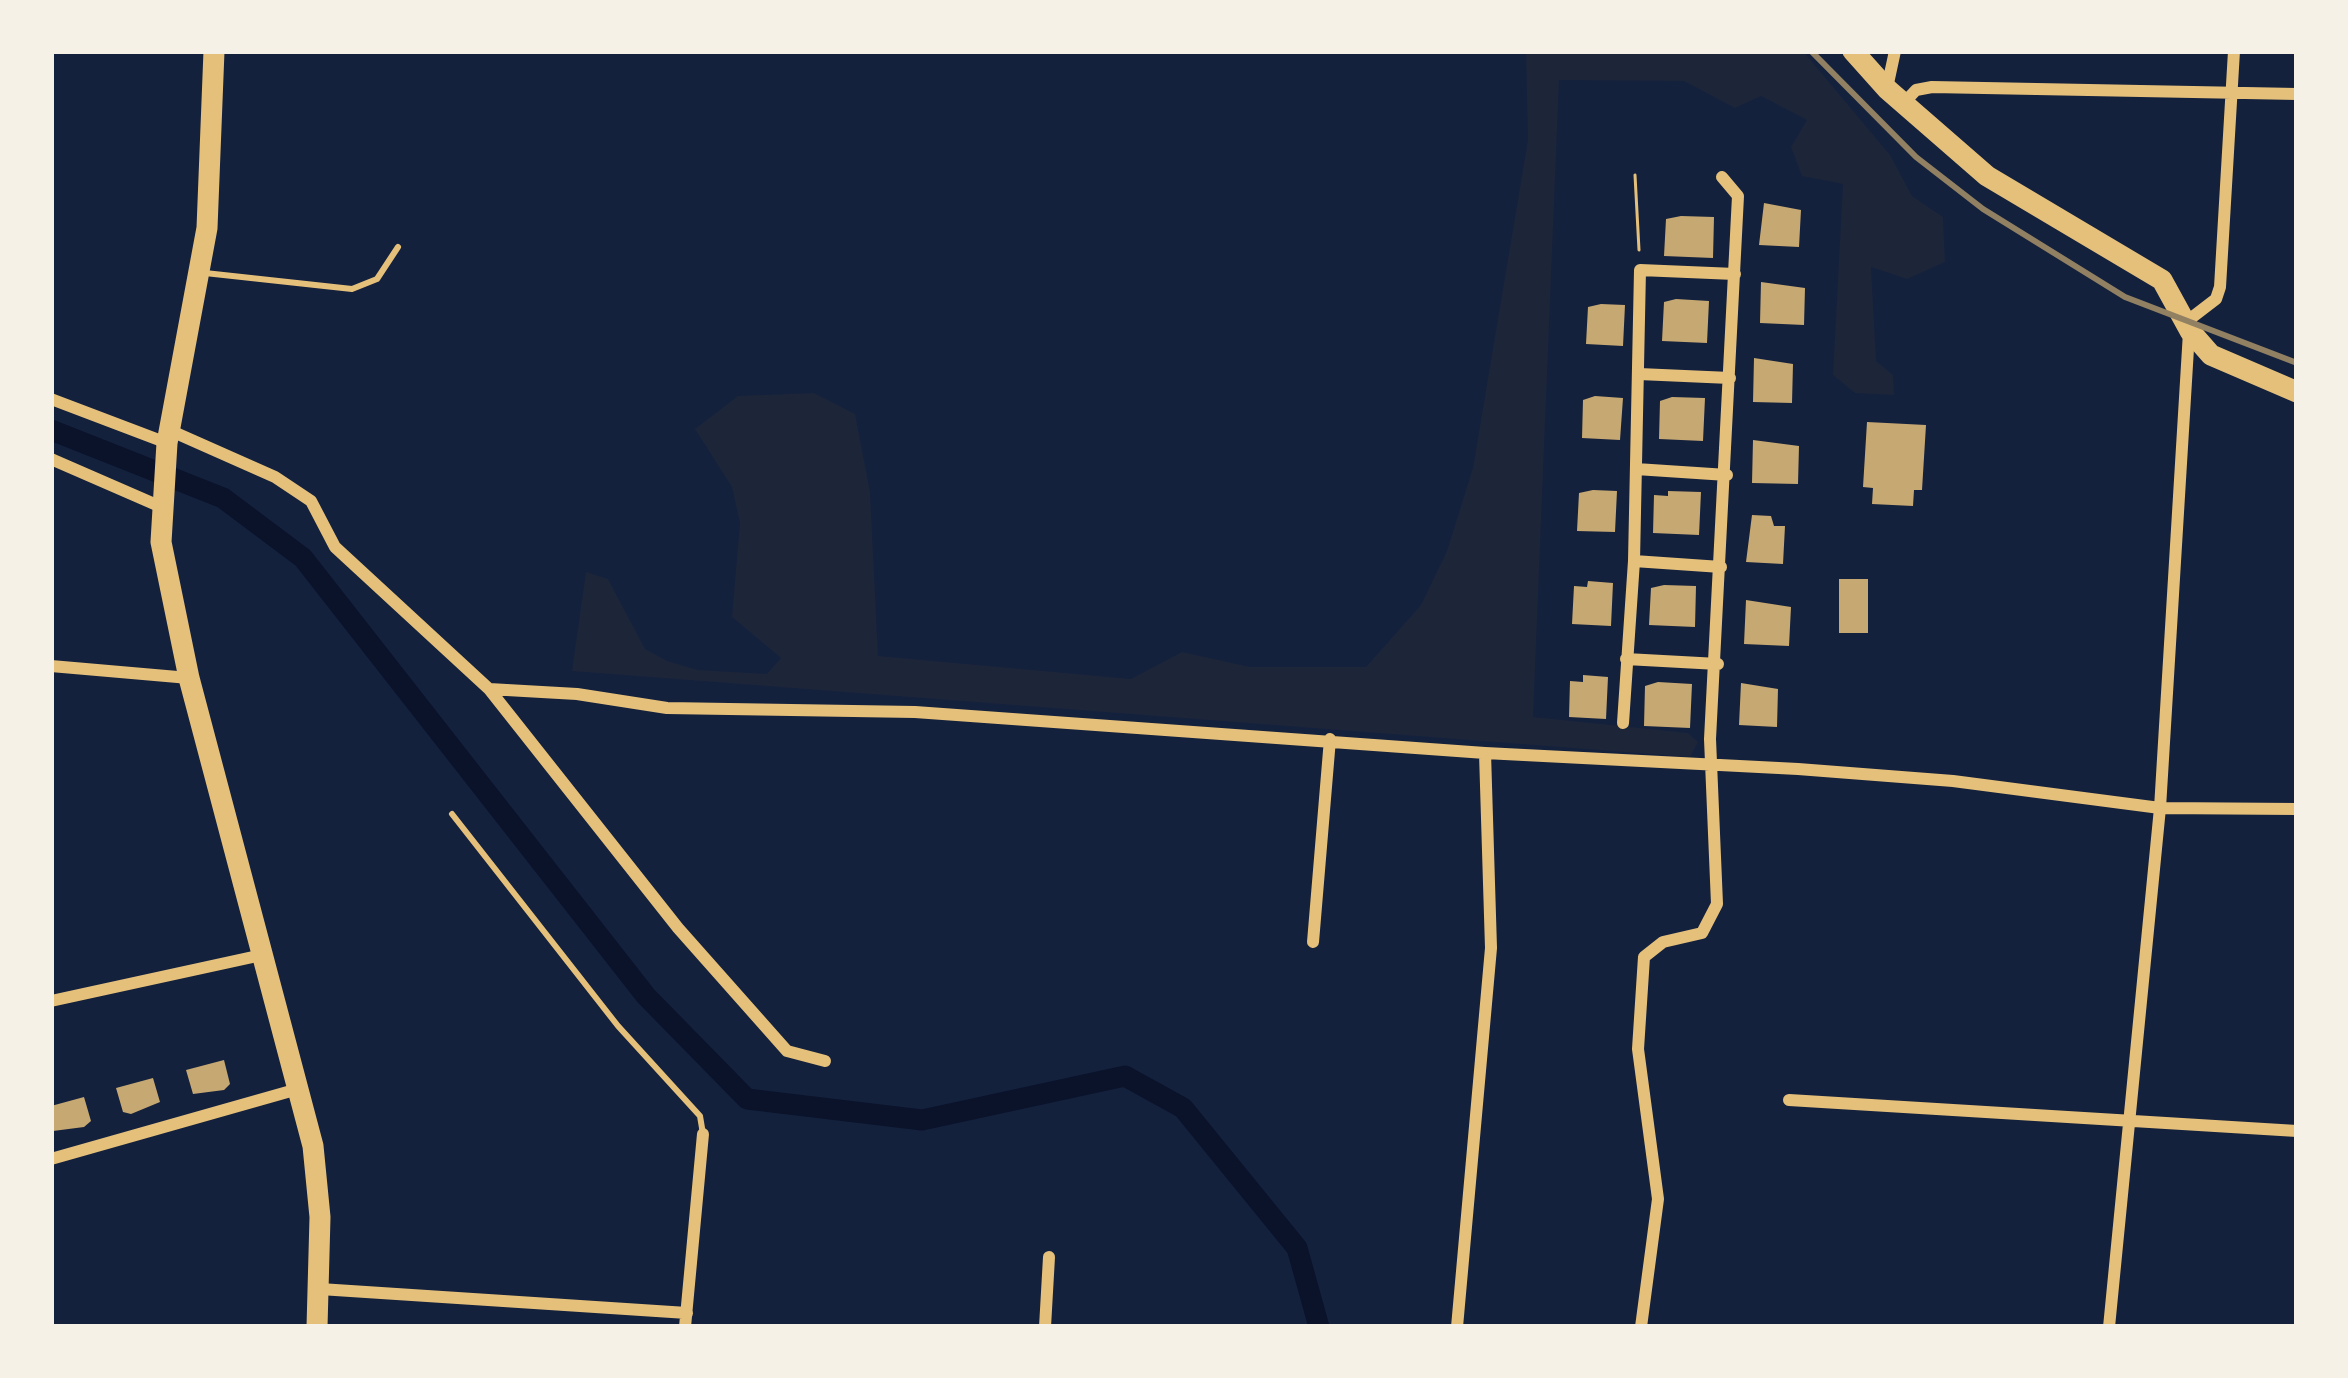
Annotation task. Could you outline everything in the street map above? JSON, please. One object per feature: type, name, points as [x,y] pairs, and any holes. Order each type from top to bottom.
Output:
[{"type":"main road","points":[[214,51],[201,272],[159,506],[164,577],[300,1089],[318,1183],[317,1327]]},
{"type":"main road","points":[[1852,51],[1895,97],[1987,176],[2162,280],[2188,326],[2234,369],[2297,392]]},
{"type":"street","points":[[1894,51],[1895,97],[1932,87],[2297,94]]},
{"type":"street","points":[[2109,1327],[2160,808],[2188,326],[2216,299],[2220,287],[2234,51]]},
{"type":"street","points":[[1641,1327],[1658,1199],[1638,1048],[1644,957],[1663,942],[1702,933],[1717,904],[1710,766],[1738,196],[1722,177]]},
{"type":"street","points":[[1623,722],[1634,561],[1640,270],[1735,274]]},
{"type":"street","points":[[1640,374],[1730,378]]},
{"type":"street","points":[[51,400],[168,436],[275,477],[311,501],[335,547],[489,689],[678,928],[787,1051],[825,1061]]},
{"type":"street","points":[[51,459],[159,506]]},
{"type":"street","points":[[1636,469],[1726,475]]},
{"type":"street","points":[[1634,561],[1721,567]]},
{"type":"street","points":[[1627,659],[1718,664]]},
{"type":"street","points":[[51,666],[189,678]]},
{"type":"street","points":[[489,689],[577,694],[667,708],[915,712],[1953,781],[2160,808],[2297,808]]},
{"type":"street","points":[[1313,942],[1330,739]]},
{"type":"street","points":[[1457,1327],[1491,948],[1485,753]]},
{"type":"street","points":[[51,1001],[262,955]]},
{"type":"street","points":[[51,1159],[300,1089]]},
{"type":"street","points":[[1789,1100],[2297,1131]]},
{"type":"street","points":[[320,1288],[686,1320],[703,1134]]},
{"type":"street","points":[[1045,1327],[1049,1257]]},
{"type":"lane","points":[[201,272],[352,289],[377,279],[398,247]]},
{"type":"lane","points":[[452,814],[618,1026],[700,1116],[703,1134]]},
{"type":"path","points":[[1635,175],[1640,270]]},
{"type":"shaded area","points":[[1526,51],[1803,51],[1890,155],[1912,196],[1943,217],[1945,262],[1907,279],[1871,267],[1876,361],[1893,375],[1894,395],[1855,393],[1833,375],[1843,184],[1802,176],[1791,147],[1807,120],[1761,96],[1735,108],[1684,81],[1559,80],[1533,717],[1688,733],[1698,742],[1690,757],[572,671],[586,572],[608,579],[645,649],[667,661],[698,670],[767,674],[781,658],[732,617],[740,523],[732,487],[695,429],[738,396],[814,393],[855,414],[870,492],[878,656],[1131,679],[1182,652],[1250,667],[1366,667],[1421,605],[1447,551],[1473,468],[1528,140]]},
{"type":"building","points":[[1764,203],[1801,210],[1799,247],[1759,245]]},
{"type":"building","points":[[1714,217],[1713,258],[1664,256],[1666,219]]},
{"type":"building","points":[[1761,282],[1805,288],[1804,325],[1760,323]]},
{"type":"building","points":[[1709,301],[1707,343],[1662,341],[1664,302]]},
{"type":"building","points":[[1625,305],[1623,346],[1586,344],[1588,307]]},
{"type":"building","points":[[1754,358],[1793,364],[1792,403],[1753,402]]},
{"type":"building","points":[[1623,398],[1620,440],[1582,438],[1583,400]]},
{"type":"building","points":[[1705,398],[1703,441],[1659,439],[1660,401]]},
{"type":"building","points":[[1867,422],[1926,425],[1922,490],[1914,490],[1913,506],[1872,504],[1873,488],[1863,487]]},
{"type":"building","points":[[1753,440],[1799,446],[1798,484],[1752,483]]},
{"type":"building","points":[[1617,491],[1615,532],[1577,531],[1579,493]]},
{"type":"building","points":[[1668,491],[1701,492],[1699,535],[1653,533],[1654,495],[1668,496]]},
{"type":"building","points":[[1752,515],[1771,516],[1774,526],[1785,526],[1783,564],[1746,562]]},
{"type":"building","points":[[1839,579],[1868,579],[1868,633],[1839,633]]},
{"type":"building","points":[[1588,581],[1613,583],[1611,626],[1572,624],[1574,586],[1587,587]]},
{"type":"building","points":[[1696,586],[1695,627],[1649,625],[1651,588]]},
{"type":"building","points":[[1746,600],[1791,607],[1789,646],[1744,644]]},
{"type":"building","points":[[1583,675],[1608,677],[1606,719],[1569,717],[1570,681],[1583,682]]},
{"type":"building","points":[[1741,683],[1778,689],[1777,727],[1739,725]]},
{"type":"building","points":[[1692,684],[1690,728],[1644,726],[1645,686]]},
{"type":"building","points":[[224,1060],[230,1084],[224,1090],[193,1094],[186,1070]]},
{"type":"building","points":[[153,1078],[160,1102],[131,1114],[123,1112],[116,1088]]},
{"type":"building","points":[[84,1097],[91,1121],[84,1127],[53,1131],[51,1106]]},
{"type":"waterway","points":[[51,430],[223,498],[303,558],[646,996],[747,1099],[922,1120],[1125,1076],[1183,1108],[1297,1248],[1319,1327]]},
{"type":"railway","points":[[1811,51],[1916,157],[1983,209],[2125,297],[2297,363]]}]
